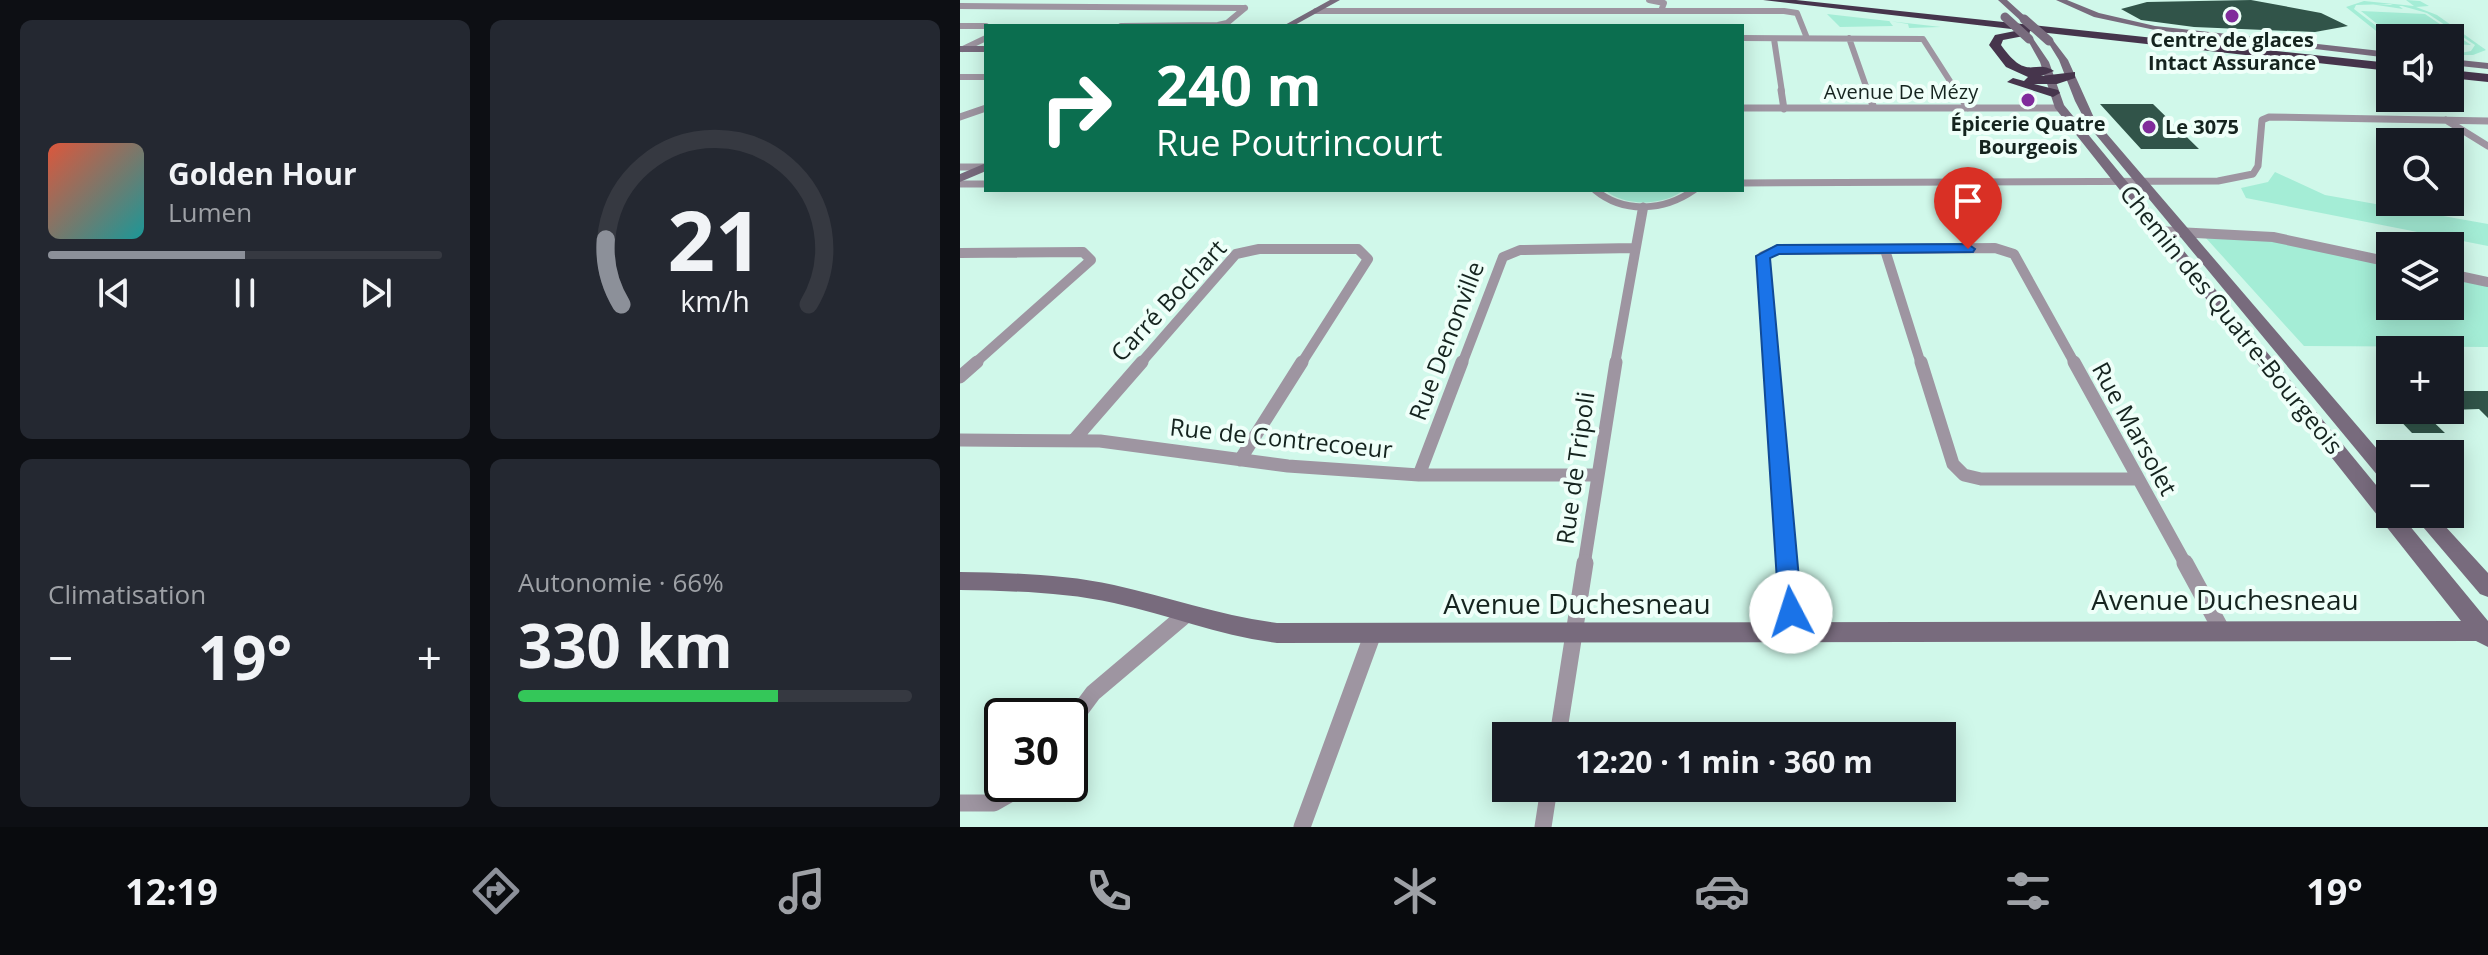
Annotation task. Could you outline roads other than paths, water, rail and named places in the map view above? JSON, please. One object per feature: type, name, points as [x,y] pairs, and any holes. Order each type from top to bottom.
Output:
[{"type":"highway","points":[[1768,0],[2250,52]]},
{"type":"highway","points":[[1809,0],[2376,62]]},
{"type":"highway","points":[[1830,0],[1901,7],[1931,5]]},
{"type":"highway","points":[[1906,15],[1972,31],[2004,75],[2017,83],[2050,81],[2071,75]]},
{"type":"highway","points":[[2050,81],[2014,70],[1994,41],[2006,35],[2030,33],[2376,63]]},
{"type":"highway","points":[[2464,69],[2488,72]]},
{"type":"main road","points":[[1291,24],[1336,0]]},
{"type":"main road","name":"Chemin des Quatre-Bourgeois","points":[[2002,0],[2049,41],[2067,62],[2087,117],[2376,461]]},
{"type":"main road","points":[[2060,0],[2097,15],[2155,28],[2376,53]]},
{"type":"main road","name":"Chemin des Quatre-Bourgeois","points":[[1995,8],[2044,56],[2061,108],[2157,231],[2486,634]]},
{"type":"main road","points":[[962,49],[984,49]]},
{"type":"main road","points":[[960,181],[984,168]]},
{"type":"main road","points":[[2434,528],[2488,588]]},
{"type":"main road","name":"Avenue Duchesneau","points":[[960,581],[1055,582],[1118,594],[1184,616],[1246,631],[1372,636],[2222,631],[2486,634]]},
{"type":"street","points":[[1063,6],[1076,0]]},
{"type":"street","points":[[1409,11],[1423,0]]},
{"type":"street","points":[[1649,0],[1664,3],[1661,11]]},
{"type":"street","points":[[960,6],[1245,8],[1222,24]]},
{"type":"street","points":[[1158,24],[1188,7]]},
{"type":"street","points":[[1316,11],[1797,13],[1807,38]]},
{"type":"street","points":[[960,26],[984,26]]},
{"type":"street","points":[[1744,38],[1923,39],[1968,108]]},
{"type":"street","points":[[1849,38],[1874,108]]},
{"type":"street","points":[[962,49],[984,39]]},
{"type":"street","points":[[1774,39],[1784,109]]},
{"type":"street","points":[[960,77],[984,77]]},
{"type":"street","name":"Avenue De Mézy","points":[[1744,108],[2061,108]]},
{"type":"street","points":[[960,114],[984,109]]},
{"type":"street","points":[[1744,183],[2218,181],[2253,174],[2258,166],[2262,120],[2269,117],[2488,121]]},
{"type":"street","points":[[2446,120],[2488,146]]},
{"type":"street","points":[[960,167],[984,167]]},
{"type":"street","points":[[960,181],[984,184]]},
{"type":"street","points":[[1598,192],[1612,202],[1643,206],[1675,201],[1691,192]]},
{"type":"street","name":"Rue de Tripoli","points":[[1560,722],[1633,248],[1643,206]]},
{"type":"street","points":[[2157,231],[2273,237],[2376,259]]},
{"type":"street","name":"Rue Denonville","points":[[1419,475],[1503,257],[1520,250],[1633,248]]},
{"type":"street","name":"Carré Bochart","points":[[1074,440],[1236,254],[1259,249],[1358,249],[1365,253],[1368,259],[1240,460]]},
{"type":"street","points":[[1793,633],[1763,263],[1767,253],[1885,250],[1899,283],[1953,464],[1964,475],[1981,479],[2135,479]]},
{"type":"street","name":"Rue Marsolet","points":[[1885,250],[2009,250],[2222,631]]},
{"type":"street","points":[[960,377],[1091,260],[1083,252],[961,254]]},
{"type":"street","points":[[2464,277],[2488,282]]},
{"type":"street","name":"Rue de Contrecoeur","points":[[960,440],[1074,440],[1240,460],[1419,475],[1598,475]]},
{"type":"street","points":[[1088,700],[1184,616]]},
{"type":"street","points":[[1302,827],[1372,636]]},
{"type":"street","points":[[960,803],[996,802]]},
{"type":"street","points":[[1543,827],[1547,802]]},
{"type":"place","name":"Centre de glaces Intact Assurance","points":[[2232,16]]},
{"type":"place","name":"Épicerie Quatre Bourgeois","points":[[2028,100]]},
{"type":"place","name":"Le 3075","points":[[2149,127]]}]
